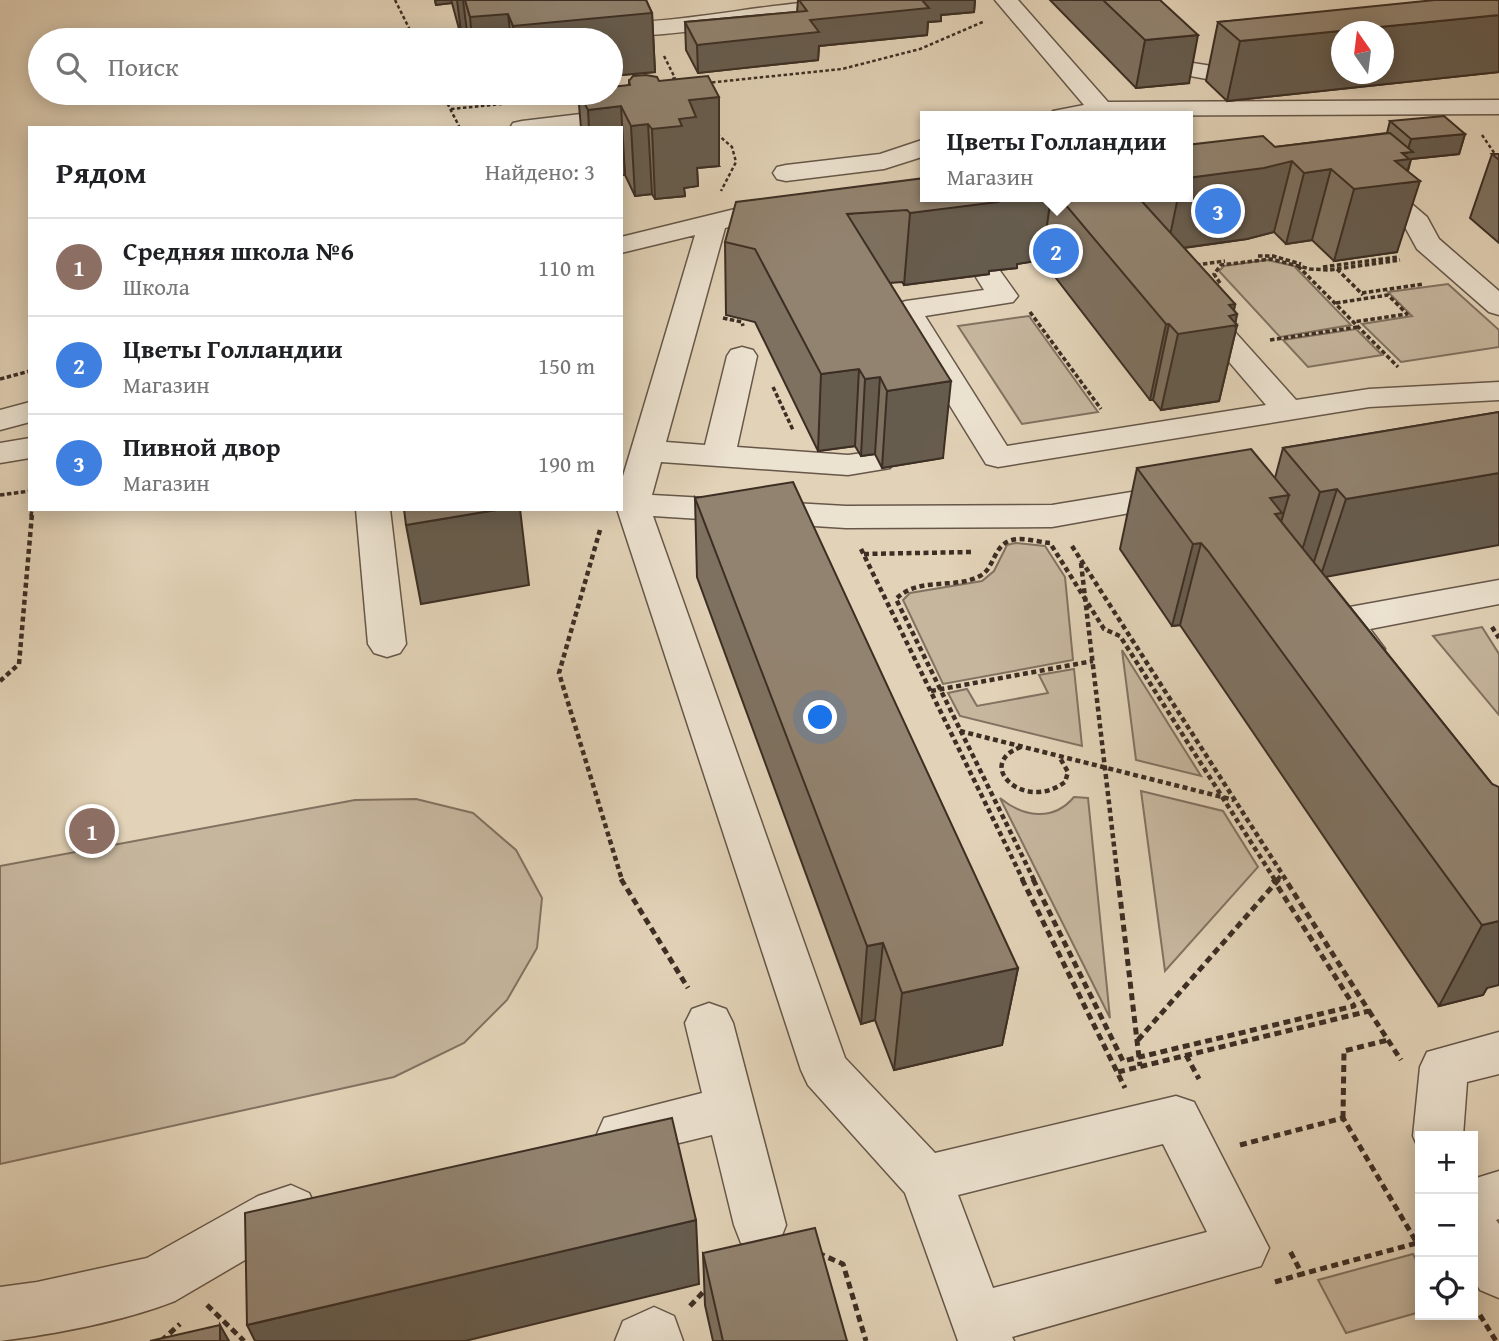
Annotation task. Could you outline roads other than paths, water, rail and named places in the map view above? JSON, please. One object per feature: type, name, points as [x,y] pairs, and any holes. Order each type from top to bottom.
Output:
[{"type":"street","points":[[537,0],[545,23],[570,28]]},
{"type":"street","points":[[623,30],[652,30],[811,8],[846,0]]},
{"type":"street","points":[[1006,0],[1101,109]]},
{"type":"street","points":[[1174,53],[1193,70],[1198,80],[1190,111]]},
{"type":"street","points":[[1193,70],[1212,73],[1331,60]]},
{"type":"street","points":[[1193,115],[1255,107],[1490,107],[1499,134]]},
{"type":"street","points":[[539,126],[666,111]]},
{"type":"street","points":[[1090,111],[1130,111]]},
{"type":"street","points":[[786,173],[884,161],[920,149]]},
{"type":"street","points":[[1343,172],[1356,170],[1417,223],[1427,243],[1437,251],[1457,279],[1499,306]]},
{"type":"street","points":[[623,501],[647,451],[716,211]]},
{"type":"street","points":[[623,244],[716,211],[761,212]]},
{"type":"street","points":[[1164,270],[1288,411]]},
{"type":"street","points":[[996,285],[906,310],[998,457],[1369,398],[1499,391]]},
{"type":"street","points":[[719,456],[742,356]]},
{"type":"street","points":[[0,420],[28,413]]},
{"type":"street","points":[[0,453],[28,448]]},
{"type":"street","points":[[647,451],[848,465],[878,461]]},
{"type":"street","points":[[926,1180],[1176,1118],[1242,1248],[982,1330],[926,1180],[825,1070],[617,513],[846,517],[1052,516],[1214,489]]},
{"type":"street","points":[[373,511],[387,644]]},
{"type":"street","points":[[1387,676],[1344,621],[1499,592]]},
{"type":"street","points":[[709,1023],[760,1225]]},
{"type":"street","points":[[1438,1131],[1444,1067],[1499,1053]]},
{"type":"street","points":[[583,1143],[730,1109]]},
{"type":"street","points":[[1478,1201],[1499,1195]]},
{"type":"street","points":[[0,1314],[37,1309],[156,1282],[276,1213],[330,1201]]},
{"type":"street","points":[[1478,1249],[1489,1292]]},
{"type":"place","name":"Пивной двор","points":[[1218,211]]},
{"type":"place","name":"Цветы Голландии","points":[[1056,251]]},
{"type":"place","name":"Средняя школа №6","points":[[92,831]]}]
